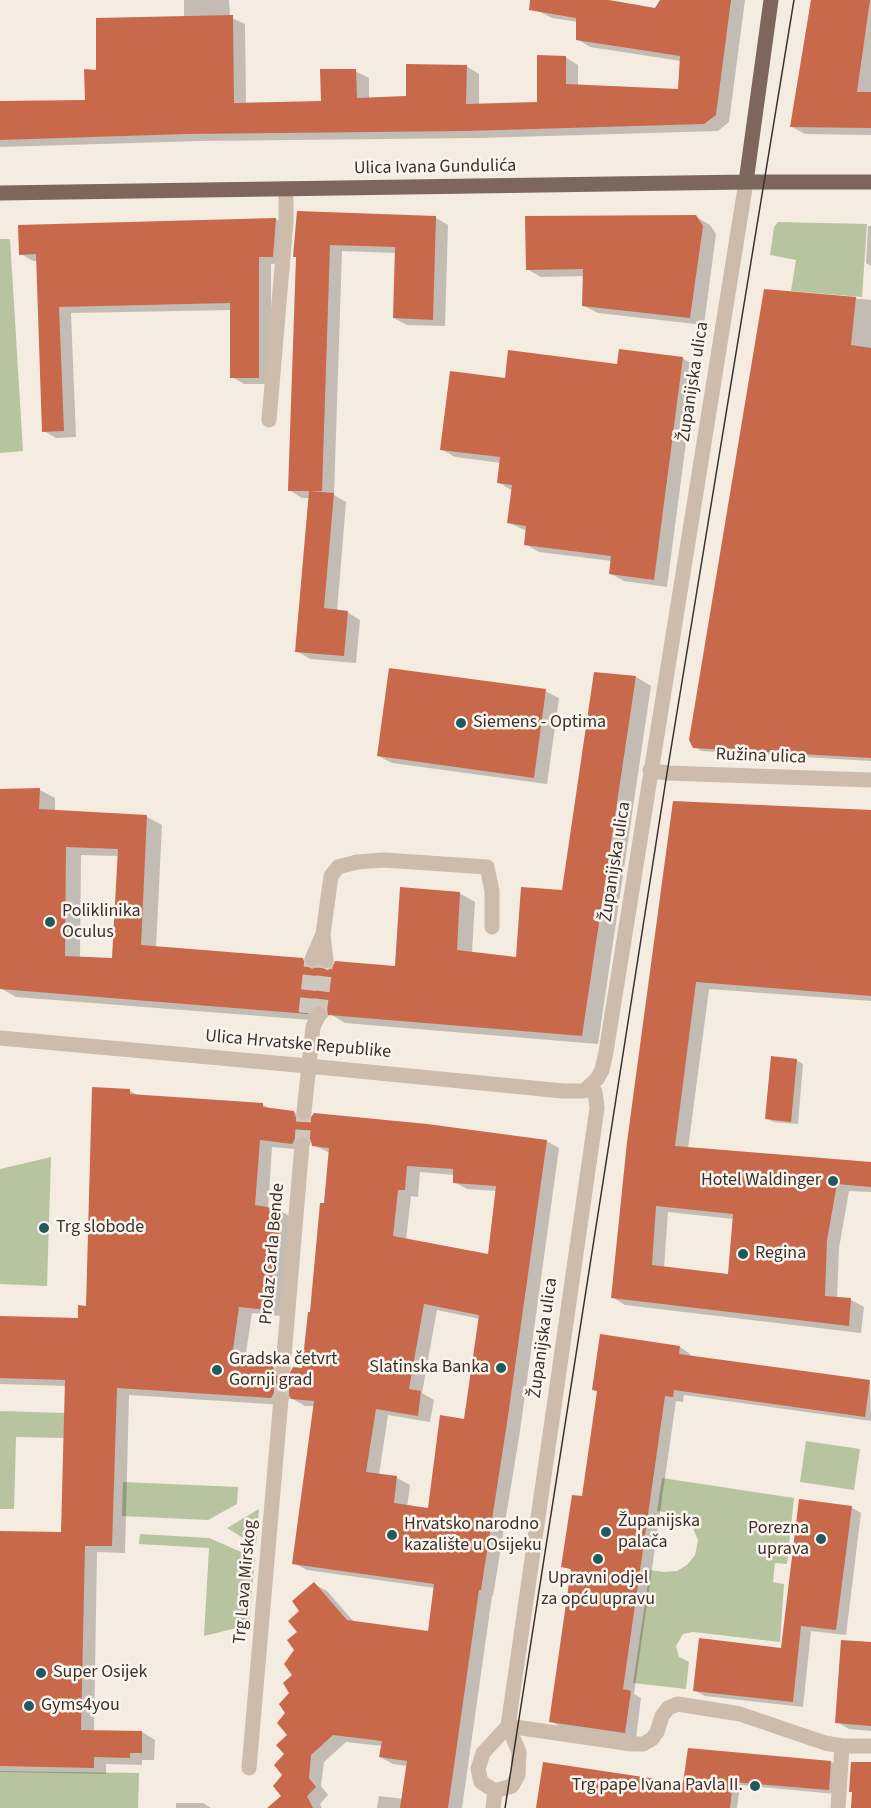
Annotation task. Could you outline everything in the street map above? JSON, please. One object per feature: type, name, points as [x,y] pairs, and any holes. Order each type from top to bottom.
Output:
[{"type":"main road","name":"Županijska ulica","points":[[746,182],[771,0]]},
{"type":"main road","name":"Ulica Ivana Gundulića","points":[[0,194],[871,182]]},
{"type":"street","name":"Županijska ulica","points":[[495,1791],[512,1786],[518,1775],[519,1752],[508,1726],[598,1101],[591,1086],[602,1070],[606,1052],[746,182]]},
{"type":"street","points":[[269,420],[286,221],[286,190]]},
{"type":"street","name":"Ružina ulica","points":[[650,770],[667,773],[871,780]]},
{"type":"street","points":[[319,959],[331,876],[338,867],[357,861],[384,860],[486,867],[492,891],[492,927]]},
{"type":"street","points":[[304,1112],[312,1018]]},
{"type":"street","name":"Ulica Hrvatske Republike","points":[[0,1038],[308,1065],[563,1091],[584,1091],[591,1086]]},
{"type":"street","name":"Prolaz Carla Bende","points":[[283,1367],[302,1144]]},
{"type":"street","name":"Trg Lava Mirskog","points":[[249,1768],[281,1399]]},
{"type":"street","points":[[493,1808],[495,1791],[481,1782],[478,1776],[480,1762],[490,1745],[508,1726],[643,1744],[652,1739],[668,1708],[678,1704],[740,1713],[794,1734],[842,1746],[871,1746]]},
{"type":"street","points":[[838,1808],[842,1746]]},
{"type":"green space","points":[[778,222],[867,224],[862,297],[791,291],[796,260],[770,255],[774,227]]},
{"type":"green space","points":[[0,239],[10,239],[23,451],[0,453]]},
{"type":"green space","points":[[51,1157],[47,1286],[0,1284],[0,1169]]},
{"type":"green space","points":[[0,1411],[64,1413],[64,1438],[16,1437],[14,1509],[0,1509]]},
{"type":"green space","points":[[806,1441],[860,1449],[854,1490],[800,1482]]},
{"type":"green space","points":[[662,1478],[794,1498],[787,1564],[775,1563],[773,1582],[784,1584],[780,1642],[693,1632],[683,1634],[676,1646],[679,1657],[689,1662],[686,1689],[633,1683],[650,1570],[677,1571],[687,1565],[695,1555],[698,1540],[693,1528],[684,1519],[657,1511]]},
{"type":"green space","points":[[123,1482],[238,1487],[237,1504],[208,1520],[122,1516]]},
{"type":"green space","points":[[259,1509],[256,1546],[227,1528]]},
{"type":"green space","points":[[140,1534],[209,1538],[255,1558],[249,1625],[204,1636],[209,1548],[139,1544]]},
{"type":"green space","points":[[0,1771],[139,1773],[138,1808],[0,1808]]},
{"type":"building","points":[[530,0],[609,0],[655,8],[660,0],[731,0],[716,115],[704,124],[0,140],[0,101],[85,100],[84,69],[96,70],[96,18],[233,15],[234,103],[321,101],[320,69],[356,69],[357,98],[406,96],[406,64],[467,65],[466,104],[537,102],[537,55],[566,56],[566,84],[678,89],[680,56],[576,40],[576,18],[529,10]]},
{"type":"building","points":[[811,0],[870,0],[857,92],[871,92],[871,128],[790,127]]},
{"type":"building","points":[[297,211],[436,216],[433,320],[393,318],[395,247],[330,245],[322,491],[310,491],[334,493],[324,608],[348,611],[344,656],[295,652],[309,491],[288,491],[296,257],[293,257]]},
{"type":"building","points":[[696,215],[703,226],[690,318],[582,306],[583,269],[526,270],[525,216]]},
{"type":"building","points":[[276,218],[273,257],[259,257],[259,378],[230,378],[230,303],[59,307],[64,431],[42,432],[36,254],[19,255],[18,225]]},
{"type":"building","points":[[764,289],[856,297],[851,345],[871,348],[871,758],[693,748],[689,740]]},
{"type":"building","points":[[619,349],[683,357],[654,580],[609,574],[611,556],[524,545],[526,526],[507,523],[512,485],[497,483],[500,457],[440,450],[450,371],[505,378],[508,350],[617,364]]},
{"type":"building","name":"Siemens - Optima","points":[[389,668],[546,689],[534,778],[377,756]]},
{"type":"building","points":[[594,672],[636,676],[582,1036],[328,1015],[327,1008],[319,1004],[313,1006],[308,1014],[0,989],[0,789],[40,788],[39,809],[147,815],[141,945],[303,958],[305,965],[312,969],[318,966],[328,970],[335,961],[395,966],[400,887],[460,892],[457,950],[516,957],[521,887],[562,890]],"holes":[[[66,847],[118,849],[112,958],[65,956]]]},
{"type":"building","points":[[673,801],[871,810],[871,996],[696,982],[675,1146],[871,1162],[871,1187],[837,1184],[827,1240],[825,1296],[851,1298],[849,1326],[611,1298],[627,1142]],"holes":[[[656,1206],[733,1214],[728,1274],[652,1265]]]},
{"type":"building","points":[[771,1056],[797,1059],[791,1122],[765,1119]]},
{"type":"building","points":[[92,1087],[130,1089],[130,1094],[263,1103],[263,1107],[294,1111],[295,1116],[302,1122],[308,1121],[314,1113],[427,1124],[547,1140],[507,1423],[481,1590],[479,1590],[448,1808],[400,1808],[407,1761],[379,1757],[382,1741],[333,1735],[311,1755],[309,1778],[316,1787],[307,1796],[313,1808],[267,1808],[281,1796],[273,1786],[282,1775],[274,1765],[284,1754],[276,1745],[287,1735],[277,1723],[285,1713],[279,1704],[289,1693],[283,1683],[292,1675],[284,1664],[294,1650],[287,1640],[297,1632],[288,1621],[299,1611],[292,1601],[314,1582],[347,1620],[428,1631],[434,1584],[292,1564],[314,1401],[291,1399],[287,1391],[282,1389],[276,1390],[271,1398],[117,1388],[112,1546],[85,1546],[81,1730],[142,1731],[142,1753],[130,1753],[130,1758],[94,1757],[94,1768],[0,1766],[0,1531],[61,1532],[65,1380],[0,1378],[0,1316],[78,1318],[78,1305],[86,1306]],"holes":[[[303,1135],[311,1140],[312,1146],[329,1148],[324,1203],[320,1203],[310,1312],[308,1312],[302,1368],[293,1367],[288,1376],[282,1377],[274,1372],[273,1366],[231,1364],[239,1307],[268,1310],[283,1210],[255,1205],[260,1140],[292,1144],[297,1136]],[[407,1166],[453,1169],[453,1183],[496,1186],[488,1254],[393,1236],[398,1190],[405,1190]],[[424,1304],[479,1315],[464,1419],[440,1415],[428,1508],[394,1503],[397,1476],[366,1472],[376,1409],[418,1416],[421,1391],[409,1389]]]},
{"type":"building","name":"Županijska palača","points":[[600,1334],[680,1346],[679,1354],[870,1380],[865,1417],[674,1390],[673,1397],[665,1396],[623,1689],[631,1691],[625,1733],[549,1722],[571,1569],[561,1567],[572,1495],[582,1496],[597,1391],[592,1390]]},
{"type":"building","points":[[799,1499],[852,1506],[836,1630],[801,1626],[793,1702],[693,1691],[699,1638],[781,1648]]},
{"type":"building","points":[[841,1640],[871,1642],[871,1726],[835,1723]]},
{"type":"building","points":[[688,1748],[831,1761],[829,1790],[733,1782],[730,1808],[536,1808],[543,1762],[683,1783]]},
{"type":"building","points":[[851,1762],[871,1762],[871,1808],[851,1808],[852,1792],[849,1792]]},
{"type":"tunnel","points":[[306,1013],[312,959]]},
{"type":"tunnel","points":[[319,1014],[326,960]]},
{"type":"tunnel","points":[[302,1145],[304,1112]]},
{"type":"tunnel","points":[[281,1399],[283,1367]]},
{"type":"tram line","points":[[505,1808],[667,773],[794,0]]},
{"type":"place","name":"Siemens - Optima","points":[[461,723]]},
{"type":"place","name":"Poliklinika Oculus","points":[[50,922]]},
{"type":"place","name":"Hotel Waldinger","points":[[833,1181]]},
{"type":"place","name":"Trg slobode","points":[[44,1228]]},
{"type":"place","name":"Regina","points":[[743,1254]]},
{"type":"place","name":"Slatinska Banka","points":[[501,1368]]},
{"type":"place","name":"Gradska četvrt Gornji grad","points":[[217,1370]]},
{"type":"place","name":"Županijska palača","points":[[606,1532]]},
{"type":"place","name":"Hrvatsko narodno kazalište u Osijeku","points":[[392,1535]]},
{"type":"place","name":"Porezna uprava","points":[[821,1539]]},
{"type":"place","name":"Upravni odjel za opću upravu","points":[[598,1559]]},
{"type":"place","name":"Super Osijek","points":[[41,1673]]},
{"type":"place","name":"Gyms4you","points":[[29,1706]]},
{"type":"place","name":"Trg pape Ivana Pavla II.","points":[[755,1786]]}]
